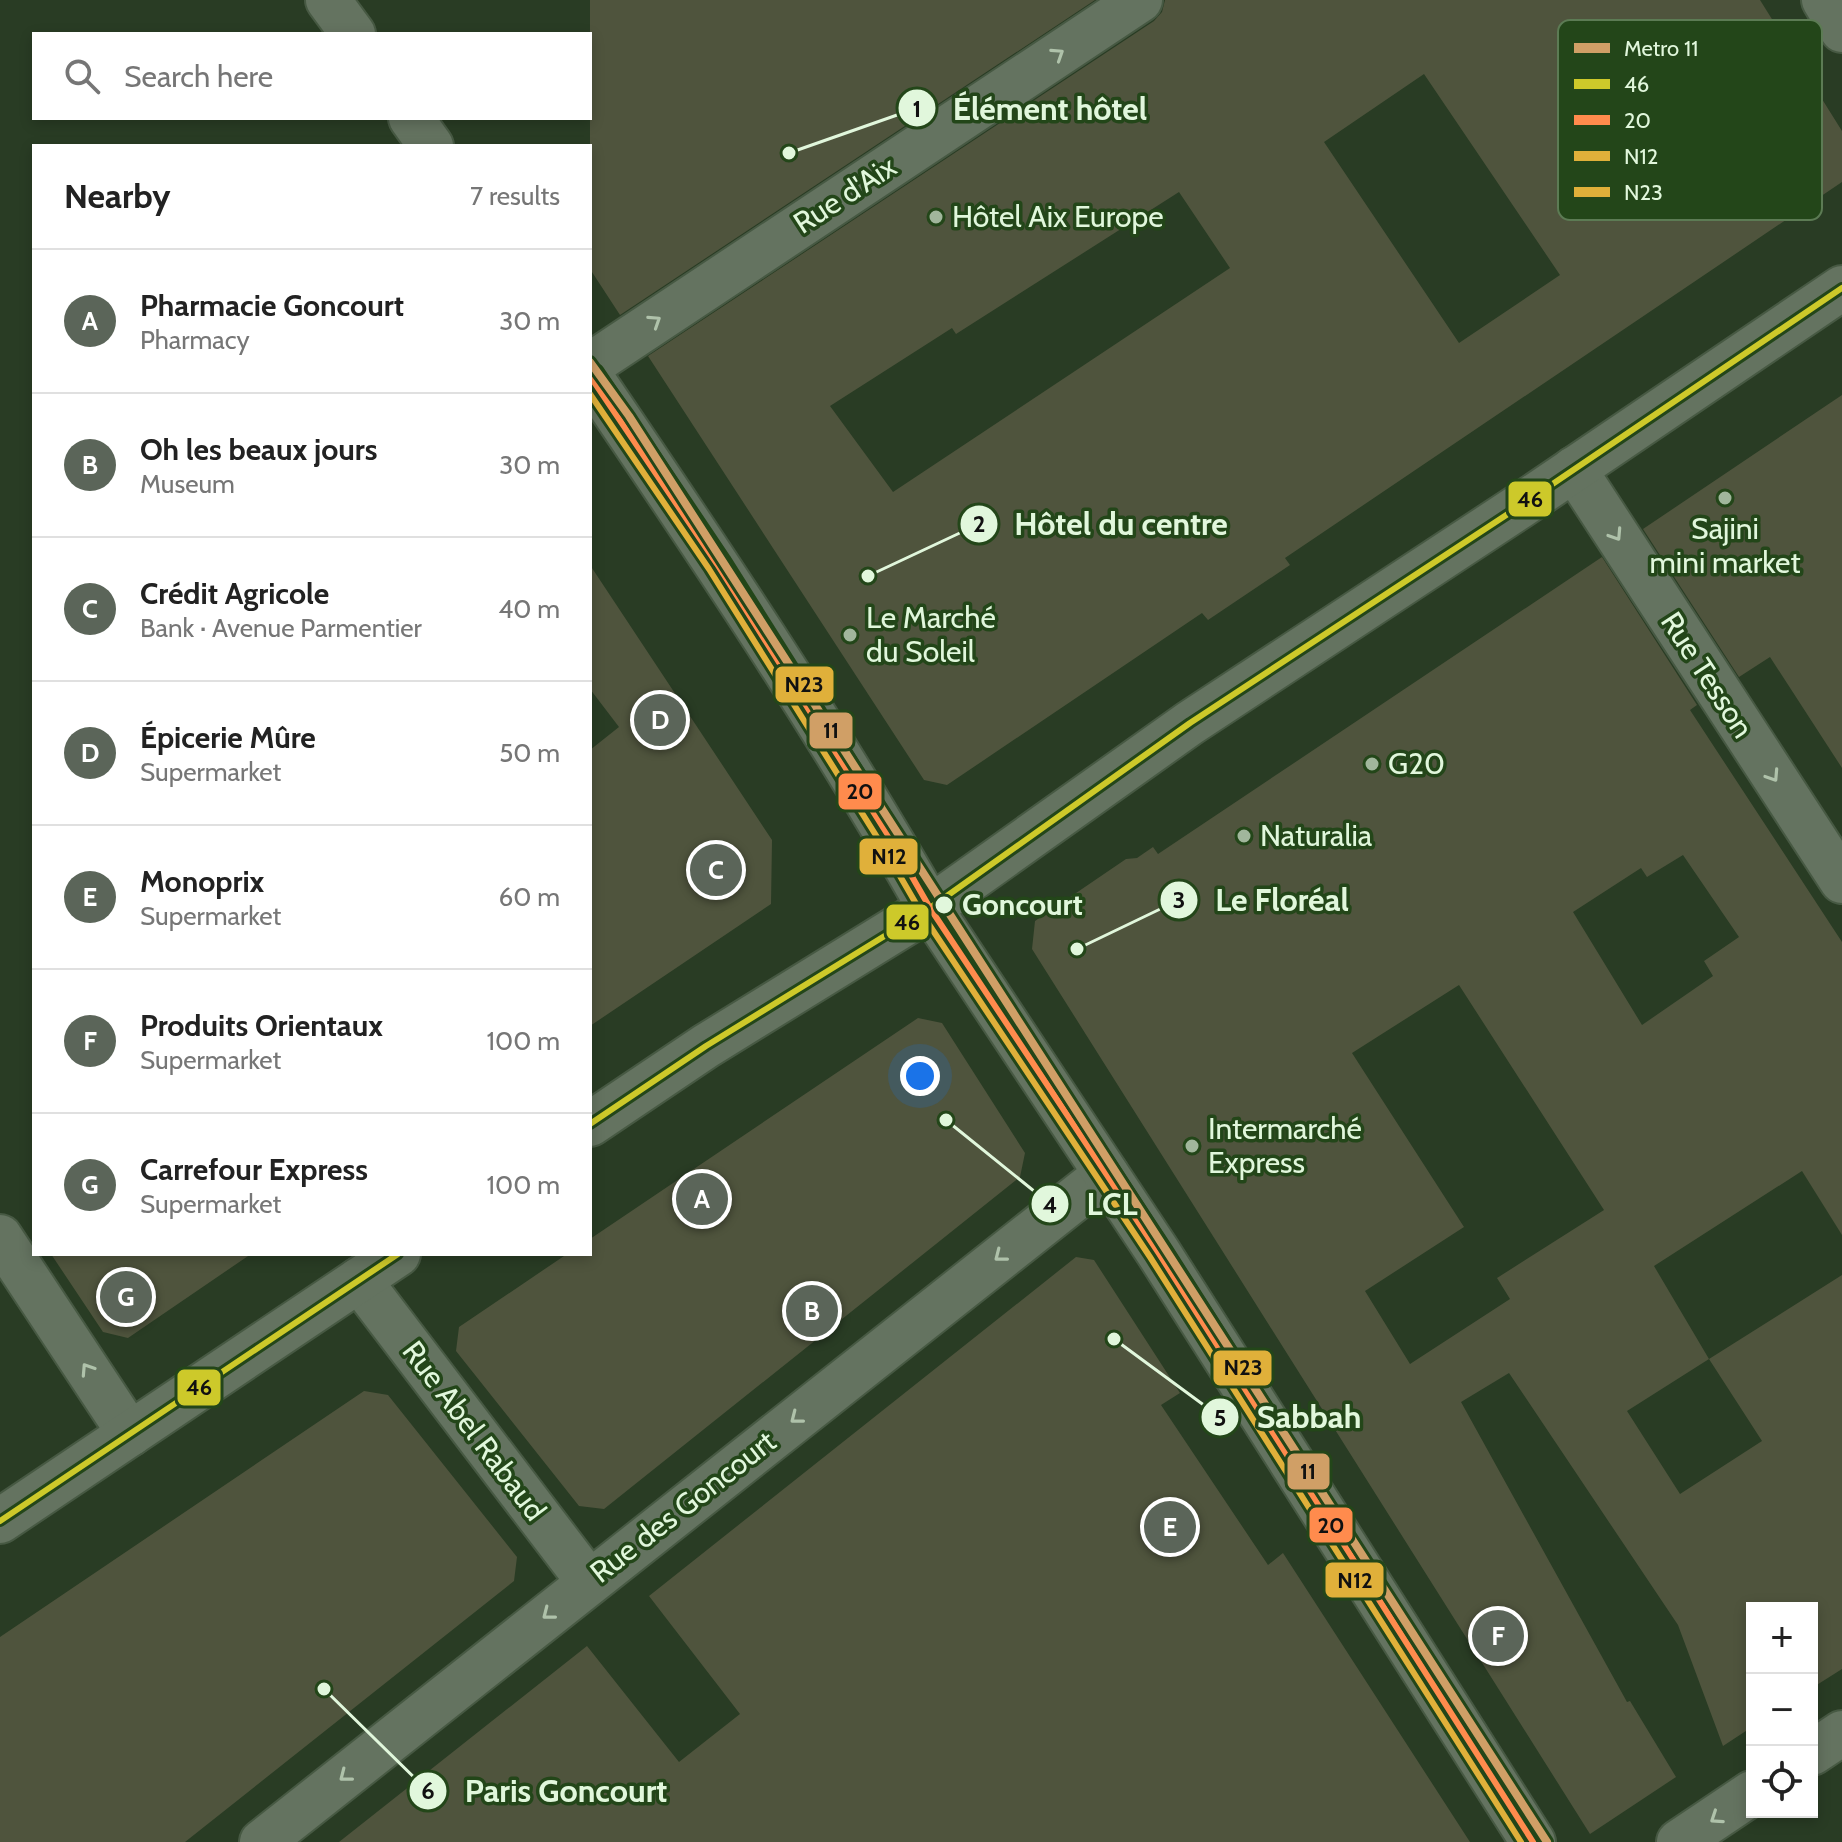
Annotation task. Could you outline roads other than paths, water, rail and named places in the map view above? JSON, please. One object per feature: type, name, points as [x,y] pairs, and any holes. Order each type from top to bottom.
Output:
[{"type":"street","points":[[328,0],[352,32]]},
{"type":"street","name":"Rue d'Aix","points":[[592,364],[1140,0]]},
{"type":"street","points":[[1824,0],[1842,30]]},
{"type":"street","points":[[412,120],[430,144]]},
{"type":"street","points":[[592,1123],[706,1046],[930,908],[1190,723],[1842,288]]},
{"type":"street","points":[[592,379],[717,564],[891,840],[930,908],[1106,1174],[1533,1842]]},
{"type":"street","name":"Rue Tesson","points":[[1574,469],[1842,881]]},
{"type":"street","name":"Rue des Goncourt","points":[[262,1842],[1106,1174]]},
{"type":"street","points":[[0,1237],[130,1434]]},
{"type":"street","points":[[0,1521],[395,1256]]},
{"type":"street","name":"Rue Abel Rabaud","points":[[359,1280],[589,1582]]},
{"type":"street","points":[[1818,1749],[1842,1733]]},
{"type":"street","points":[[1679,1842],[1746,1797]]},
{"type":"metro line","name":"11","points":[[592,365],[629,416],[1547,1842]]},
{"type":"place","name":"Élément hôtel","points":[[789,153]]},
{"type":"place","name":"Hôtel Aix Europe","points":[[936,217]]},
{"type":"place","name":"Sajini mini market","points":[[1725,498]]},
{"type":"place","name":"Hôtel du centre","points":[[868,576]]},
{"type":"place","name":"Le Marché du Soleil","points":[[850,635]]},
{"type":"place","name":"Épicerie Mûre","points":[[660,720]]},
{"type":"place","name":"G20","points":[[1372,764]]},
{"type":"place","name":"Naturalia","points":[[1244,836]]},
{"type":"place","name":"Crédit Agricole","points":[[716,870]]},
{"type":"place","name":"Goncourt","points":[[944,905]]},
{"type":"place","name":"Le Floréal","points":[[1077,949]]},
{"type":"place","name":"LCL","points":[[946,1120]]},
{"type":"place","name":"Intermarché Express","points":[[1192,1146]]},
{"type":"place","name":"Pharmacie Goncourt","points":[[702,1199]]},
{"type":"place","name":"Carrefour Express","points":[[126,1297]]},
{"type":"place","name":"Oh les beaux jours","points":[[812,1311]]},
{"type":"place","name":"Sabbah","points":[[1114,1339]]},
{"type":"place","name":"Monoprix","points":[[1170,1527]]},
{"type":"place","name":"Produits Orientaux","points":[[1498,1636]]},
{"type":"place","name":"Paris Goncourt","points":[[324,1689]]}]
